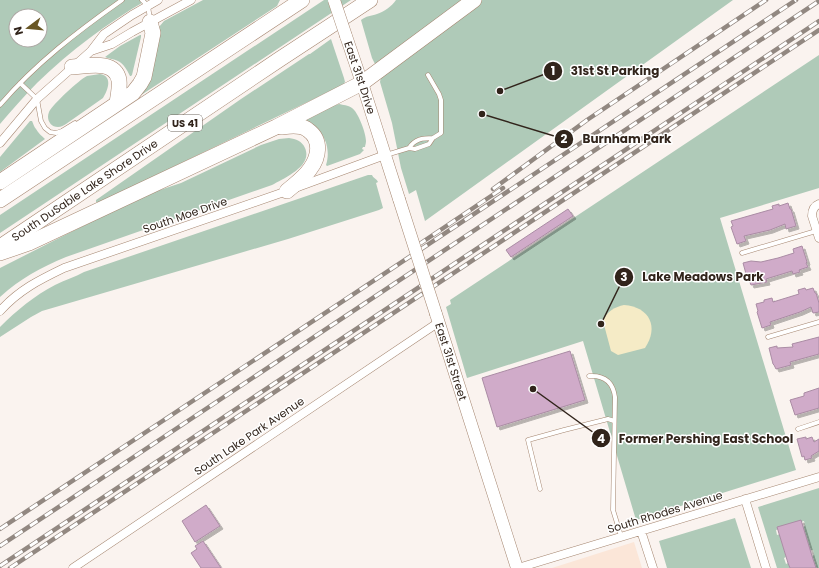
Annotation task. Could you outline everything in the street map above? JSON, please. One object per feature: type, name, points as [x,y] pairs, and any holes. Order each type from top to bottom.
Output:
[{"type":"highway","points":[[0,200],[302,0]]},
{"type":"highway","name":"South DuSable Lake Shore Drive","points":[[0,247],[370,0]]},
{"type":"highway","points":[[0,253],[29,243],[276,127],[362,83],[474,0]]},
{"type":"highway","points":[[0,182],[91,119],[133,93],[144,77],[153,33],[150,22]]},
{"type":"highway","points":[[72,67],[96,65],[107,66],[113,69],[119,81],[117,103]]},
{"type":"highway","points":[[276,127],[298,126],[308,130],[314,135],[318,145],[318,154],[310,170],[287,191]]},
{"type":"main road","name":"East 31st Drive","points":[[334,0],[385,155]]},
{"type":"main road","name":"East 31st Street","points":[[385,155],[517,568]]},
{"type":"street","points":[[0,143],[37,99],[91,51],[104,34],[132,15],[145,3],[158,0]]},
{"type":"street","points":[[91,51],[112,44],[191,0]]},
{"type":"street","name":"South Moe Drive","points":[[0,311],[18,294],[38,281],[64,268],[287,191],[385,155]]},
{"type":"street","points":[[816,206],[812,212],[812,216],[818,234]]},
{"type":"street","name":"South Lake Park Avenue","points":[[73,568],[437,318]]},
{"type":"street","name":"South Rhodes Avenue","points":[[517,568],[819,477]]},
{"type":"street","points":[[745,499],[766,568]]},
{"type":"street","points":[[641,531],[653,568]]},
{"type":"lane","points":[[0,105],[43,61],[68,40],[122,0]]},
{"type":"lane","points":[[145,3],[150,22]]},
{"type":"lane","points":[[385,155],[409,148],[415,149],[429,144],[433,138],[441,133],[441,100],[428,75]]},
{"type":"lane","points":[[20,83],[37,99],[42,121],[45,128],[50,132],[56,133],[62,131],[78,121]]},
{"type":"lane","points":[[409,148],[413,143],[420,140],[433,138]]},
{"type":"lane","points":[[742,253],[818,234]]},
{"type":"lane","points":[[768,337],[819,322]]},
{"type":"lane","points":[[589,376],[604,378],[610,383],[614,390],[613,510],[621,537]]},
{"type":"lane","points":[[540,489],[528,440],[608,419],[614,421]]},
{"type":"lane","points":[[798,429],[819,422]]},
{"type":"shaded area","points":[[634,542],[642,568],[552,568]]},
{"type":"green space","points":[[0,0],[147,0],[89,38],[62,60],[18,103],[0,124]]},
{"type":"green space","points":[[203,0],[280,0],[277,6],[132,101],[159,27],[164,21]]},
{"type":"green space","points":[[324,0],[351,0],[0,233],[0,215]]},
{"type":"green space","points":[[396,0],[463,0],[375,64],[361,20],[382,12],[390,7]]},
{"type":"green space","points":[[482,0],[733,0],[425,221],[416,190],[409,194],[401,168],[392,123],[380,82],[381,77]]},
{"type":"green space","points":[[140,35],[141,37],[132,75],[130,76],[120,62],[105,57],[120,46]]},
{"type":"green space","points":[[331,39],[344,78],[345,82],[343,85],[98,203],[96,202],[96,200],[241,99]]},
{"type":"green space","points":[[819,55],[819,188],[720,218],[796,470],[636,520],[583,341],[467,378],[446,307],[451,304],[450,300]]},
{"type":"green space","points":[[100,74],[107,77],[108,80],[108,87],[103,98],[66,124],[60,127],[53,126],[49,122],[48,117],[51,108],[78,82],[87,76]]},
{"type":"green space","points":[[339,104],[349,106],[354,110],[363,128],[366,143],[365,147],[362,149],[364,150],[360,154],[327,166],[328,151],[326,141],[321,133],[305,120]]},
{"type":"green space","points":[[30,121],[32,121],[38,132],[45,139],[0,172],[0,157]]},
{"type":"green space","points":[[289,138],[300,142],[305,148],[306,154],[305,160],[301,166],[283,179],[272,185],[66,257],[31,274],[0,297],[0,268],[148,194],[181,183],[261,145],[279,139]]},
{"type":"green space","points":[[368,175],[372,175],[378,182],[376,183],[383,208],[379,210],[288,239],[42,311],[0,337],[0,327],[26,304],[55,285],[77,275]]},
{"type":"green space","points":[[819,488],[819,568],[816,568],[812,556],[814,555],[813,550],[810,550],[803,527],[805,526],[804,521],[776,530],[777,535],[780,534],[786,557],[784,558],[786,564],[788,563],[790,568],[777,568],[758,507]]},
{"type":"green space","points":[[735,518],[751,568],[667,568],[659,541]]},
{"type":"sand","points":[[624,305],[633,307],[646,314],[650,319],[651,333],[645,348],[618,355],[611,351],[603,321],[612,310]]},
{"type":"building","points":[[788,203],[796,226],[786,229],[785,224],[770,230],[744,236],[746,241],[737,244],[731,227],[733,226],[731,221],[773,209],[772,206],[779,204],[779,206]]},
{"type":"building","points":[[568,209],[573,216],[511,257],[506,250]]},
{"type":"building","points":[[802,246],[808,267],[793,274],[792,271],[766,279],[767,282],[751,285],[749,280],[748,281],[743,263],[751,261],[761,262],[778,258],[794,253],[793,249]]},
{"type":"building","points":[[805,288],[806,290],[813,288],[816,293],[819,303],[819,312],[813,313],[811,307],[770,322],[771,325],[762,328],[756,304],[772,298],[773,302],[799,294],[798,290]]},
{"type":"building","points":[[819,337],[819,354],[790,362],[791,365],[776,369],[773,364],[769,348],[777,346],[777,348],[793,347],[792,344]]},
{"type":"building","points":[[570,351],[585,400],[497,427],[482,378]]},
{"type":"building","points":[[819,388],[819,408],[795,415],[790,400],[804,396],[804,393]]},
{"type":"building","points":[[806,437],[806,439],[812,437],[814,442],[819,439],[819,451],[811,456],[812,458],[805,460],[804,456],[802,457],[797,439]]},
{"type":"building","points":[[206,505],[220,526],[195,542],[182,521]]},
{"type":"building","points":[[801,520],[816,568],[790,568],[788,563],[777,527]]},
{"type":"building","points":[[203,541],[221,568],[201,568],[191,553],[197,549],[195,546]]},
{"type":"railway","points":[[493,189],[587,120],[766,0]]},
{"type":"railway","points":[[0,529],[796,0]]},
{"type":"railway","points":[[0,546],[819,1]]},
{"type":"railway","points":[[0,566],[819,21]]},
{"type":"railway","points":[[10,568],[819,30]]},
{"type":"railway","points":[[418,245],[503,188]]},
{"type":"place","name":"31st St Parking","points":[[500,91]]},
{"type":"place","name":"Burnham Park","points":[[482,114]]},
{"type":"place","name":"Lake Meadows Park","points":[[601,324]]},
{"type":"place","name":"Former Pershing East School","points":[[533,389]]}]
